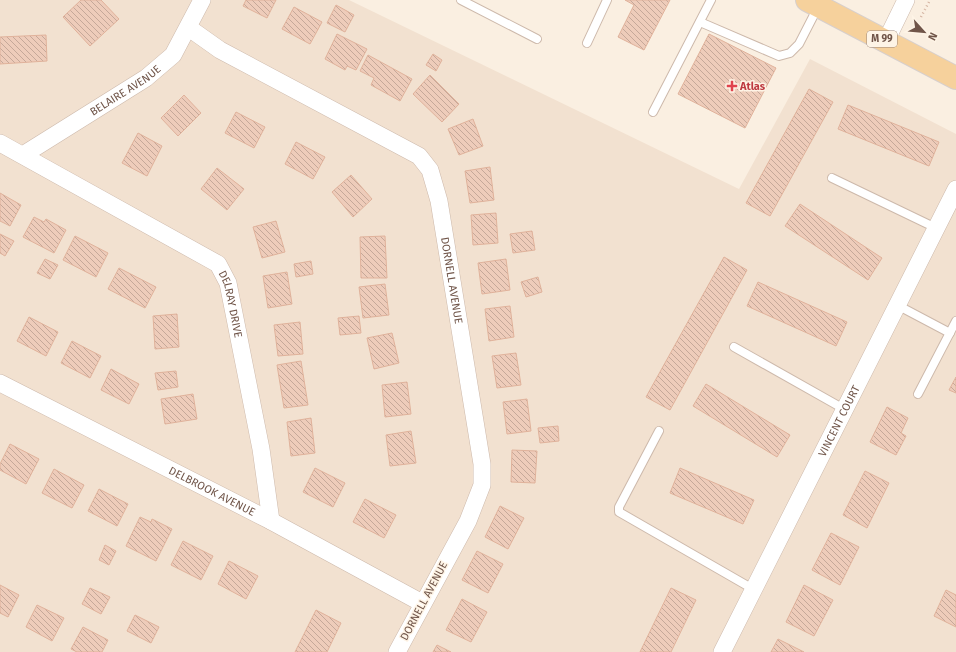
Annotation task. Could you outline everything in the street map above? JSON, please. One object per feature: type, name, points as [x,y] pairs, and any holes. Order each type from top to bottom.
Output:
[{"type":"main road","name":"M 99","points":[[813,3],[956,78]]},
{"type":"street","name":"BELAIRE AVENUE","points":[[23,155],[146,78],[173,55],[189,28],[202,0]]},
{"type":"street","points":[[886,41],[906,0]]},
{"type":"street","name":"DORNELL AVENUE","points":[[189,28],[220,50],[419,156],[430,170],[439,201],[482,464],[482,484],[468,521],[422,603],[397,652]]},
{"type":"street","name":"DELRAY DRIVE","points":[[0,143],[218,264],[228,283],[261,449],[271,521]]},
{"type":"street","name":"VINCENT COURT","points":[[722,652],[956,189]]},
{"type":"street","name":"DELBROOK AVENUE","points":[[0,383],[271,521],[422,603]]},
{"type":"lane","points":[[460,0],[537,38]]},
{"type":"lane","points":[[587,43],[608,0]]},
{"type":"lane","points":[[654,112],[711,0]]},
{"type":"lane","points":[[700,22],[779,56],[790,53],[799,44],[813,3]]},
{"type":"lane","points":[[832,178],[936,228]]},
{"type":"lane","points":[[897,305],[950,333]]},
{"type":"lane","points":[[918,394],[956,321]]},
{"type":"lane","points":[[734,347],[844,409]]},
{"type":"lane","points":[[659,431],[619,507],[619,512],[753,589]]},
{"type":"path","points":[[921,17],[930,0]]},
{"type":"shaded area","points":[[0,0],[349,0],[739,189],[810,59],[956,134],[956,652],[0,652]]},
{"type":"building","points":[[81,0],[101,0],[119,19],[90,46],[63,17]]},
{"type":"building","points":[[246,0],[276,0],[267,18],[243,6]]},
{"type":"building","points":[[625,0],[670,0],[644,50],[618,37],[634,5]]},
{"type":"building","points":[[336,5],[354,15],[345,32],[327,23]]},
{"type":"building","points":[[294,7],[322,22],[310,44],[282,29]]},
{"type":"building","points":[[337,34],[367,49],[356,70],[347,66],[345,70],[325,59]]},
{"type":"building","points":[[709,34],[776,68],[745,128],[678,94]]},
{"type":"building","points":[[46,35],[47,61],[0,64],[0,37]]},
{"type":"building","points":[[433,54],[442,60],[436,71],[426,65]]},
{"type":"building","points":[[368,55],[412,79],[400,101],[371,85],[374,78],[360,71]]},
{"type":"building","points":[[430,75],[459,104],[442,122],[413,94]]},
{"type":"building","points":[[809,89],[833,102],[770,216],[746,203]]},
{"type":"building","points":[[184,95],[201,113],[178,136],[161,118]]},
{"type":"building","points":[[848,105],[939,142],[929,166],[838,129]]},
{"type":"building","points":[[236,112],[265,127],[254,148],[225,133]]},
{"type":"building","points":[[473,119],[483,146],[459,155],[448,129]]},
{"type":"building","points":[[138,133],[162,146],[147,176],[122,163]]},
{"type":"building","points":[[296,142],[325,157],[313,179],[285,164]]},
{"type":"building","points":[[490,167],[494,200],[470,203],[465,171]]},
{"type":"building","points":[[217,168],[244,189],[227,210],[201,189]]},
{"type":"building","points":[[351,175],[372,199],[353,217],[332,192]]},
{"type":"building","points":[[0,193],[21,205],[10,226],[0,221]]},
{"type":"building","points":[[800,204],[882,258],[868,280],[785,226]]},
{"type":"building","points":[[496,213],[498,243],[473,245],[471,215]]},
{"type":"building","points":[[34,217],[44,222],[46,219],[66,230],[54,253],[23,237]]},
{"type":"building","points":[[276,221],[285,252],[262,258],[253,227]]},
{"type":"building","points":[[532,231],[535,250],[513,253],[510,234]]},
{"type":"building","points":[[0,234],[14,241],[5,256],[0,253]]},
{"type":"building","points":[[75,236],[108,253],[96,277],[63,260]]},
{"type":"building","points":[[385,236],[387,278],[361,278],[360,237]]},
{"type":"building","points":[[724,257],[747,270],[670,410],[646,397]]},
{"type":"building","points":[[45,259],[58,265],[50,279],[37,273]]},
{"type":"building","points":[[506,259],[510,290],[482,294],[478,263]]},
{"type":"building","points":[[311,261],[313,274],[296,277],[294,264]]},
{"type":"building","points":[[119,268],[156,287],[145,308],[108,289]]},
{"type":"building","points":[[287,272],[292,304],[268,308],[263,276]]},
{"type":"building","points":[[538,277],[542,292],[526,297],[521,282]]},
{"type":"building","points":[[758,282],[847,322],[836,346],[747,306]]},
{"type":"building","points":[[385,284],[389,315],[363,318],[359,287]]},
{"type":"building","points":[[510,306],[514,337],[489,341],[485,309]]},
{"type":"building","points":[[177,314],[179,347],[155,349],[153,316]]},
{"type":"building","points":[[359,316],[361,333],[340,335],[338,318]]},
{"type":"building","points":[[29,317],[58,332],[46,356],[17,341]]},
{"type":"building","points":[[300,322],[303,354],[278,356],[274,325]]},
{"type":"building","points":[[392,333],[399,363],[374,369],[367,338]]},
{"type":"building","points":[[72,341],[101,356],[90,378],[61,363]]},
{"type":"building","points":[[516,353],[521,385],[497,388],[492,356]]},
{"type":"building","points":[[301,361],[308,405],[284,408],[277,365]]},
{"type":"building","points":[[111,369],[139,384],[129,404],[101,390]]},
{"type":"building","points":[[176,371],[178,387],[158,390],[155,373]]},
{"type":"building","points":[[956,377],[956,393],[949,390]]},
{"type":"building","points":[[407,382],[411,414],[385,417],[382,385]]},
{"type":"building","points":[[706,384],[790,435],[777,457],[693,406]]},
{"type":"building","points":[[193,394],[197,419],[165,424],[161,399]]},
{"type":"building","points":[[527,399],[531,431],[507,434],[503,402]]},
{"type":"building","points":[[887,407],[908,418],[901,433],[906,436],[896,455],[870,442]]},
{"type":"building","points":[[311,418],[315,453],[291,456],[287,422]]},
{"type":"building","points":[[558,426],[559,441],[540,443],[538,428]]},
{"type":"building","points":[[411,431],[416,463],[390,466],[386,435]]},
{"type":"building","points":[[10,444],[39,459],[26,484],[0,470],[0,464]]},
{"type":"building","points":[[512,450],[537,451],[535,483],[511,482]]},
{"type":"building","points":[[315,468],[345,483],[333,507],[303,492]]},
{"type":"building","points":[[680,468],[754,500],[743,524],[670,493]]},
{"type":"building","points":[[54,469],[84,485],[72,508],[42,493]]},
{"type":"building","points":[[865,471],[889,483],[867,528],[843,515]]},
{"type":"building","points":[[99,489],[128,504],[117,526],[88,511]]},
{"type":"building","points":[[365,499],[396,515],[384,538],[353,522]]},
{"type":"building","points":[[500,506],[524,518],[508,549],[485,537]]},
{"type":"building","points":[[140,517],[151,522],[152,519],[172,529],[156,561],[126,546]]},
{"type":"building","points":[[831,533],[859,547],[840,585],[812,570]]},
{"type":"building","points":[[183,541],[213,556],[201,580],[171,565]]},
{"type":"building","points":[[105,545],[116,551],[109,565],[99,560]]},
{"type":"building","points":[[477,551],[503,564],[488,593],[462,580]]},
{"type":"building","points":[[229,561],[258,576],[246,599],[218,584]]},
{"type":"building","points":[[0,585],[19,595],[8,617],[0,613]]},
{"type":"building","points":[[804,585],[833,600],[814,636],[786,622]]},
{"type":"building","points":[[90,588],[110,597],[101,614],[82,604]]},
{"type":"building","points":[[671,588],[696,600],[671,652],[640,652]]},
{"type":"building","points":[[946,590],[956,595],[956,627],[934,616]]},
{"type":"building","points":[[462,599],[487,612],[471,642],[446,630]]},
{"type":"building","points":[[37,605],[64,618],[52,641],[26,627]]},
{"type":"building","points":[[316,610],[341,623],[327,652],[295,652]]},
{"type":"building","points":[[135,615],[159,627],[151,643],[127,631]]},
{"type":"building","points":[[83,627],[108,640],[102,652],[77,652],[71,649]]},
{"type":"building","points":[[778,639],[804,652],[771,652]]},
{"type":"building","points":[[437,645],[451,652],[433,652]]},
{"type":"place","name":"Atlas","points":[[732,86]]}]
